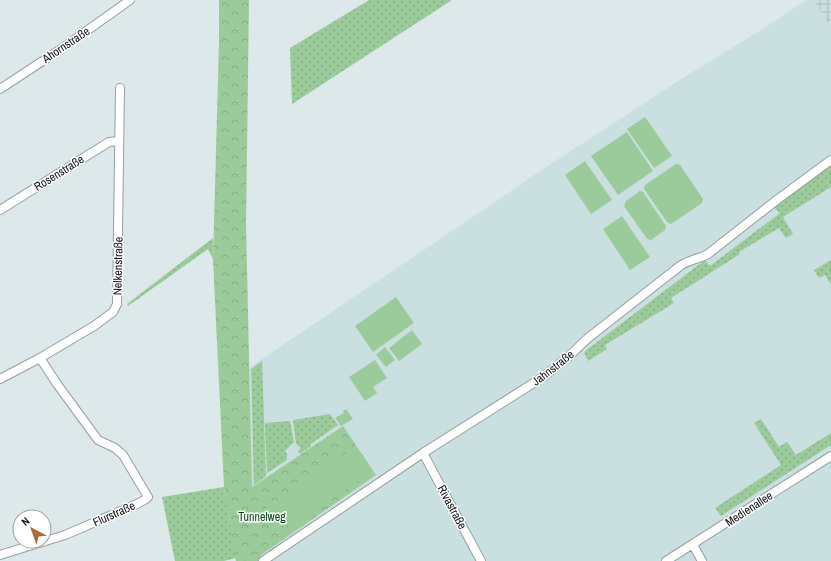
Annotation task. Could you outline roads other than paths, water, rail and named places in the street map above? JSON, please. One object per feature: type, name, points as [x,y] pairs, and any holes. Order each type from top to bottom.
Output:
[{"type":"street","name":"Ahornstraße","points":[[0,89],[64,47],[130,0]]},
{"type":"street","name":"Nelkenstraße","points":[[0,379],[40,358],[105,318],[113,312],[117,304],[120,88]]},
{"type":"street","name":"Rosenstraße","points":[[0,210],[109,142],[119,141]]},
{"type":"street","name":"Jahnstraße","points":[[263,561],[423,453],[543,377],[568,357],[588,338],[685,262],[708,254],[831,160]]},
{"type":"street","name":"Flurstraße","points":[[0,555],[65,535],[137,504],[148,497],[123,455],[115,448],[98,440],[56,384],[40,358]]},
{"type":"street","name":"Rivastraße","points":[[423,453],[481,561]]},
{"type":"street","name":"Medienallee","points":[[666,561],[831,456]]},
{"type":"street","points":[[693,545],[702,561]]},
{"type":"park label","name":"Tunnelweg","points":[[262,517]]}]
